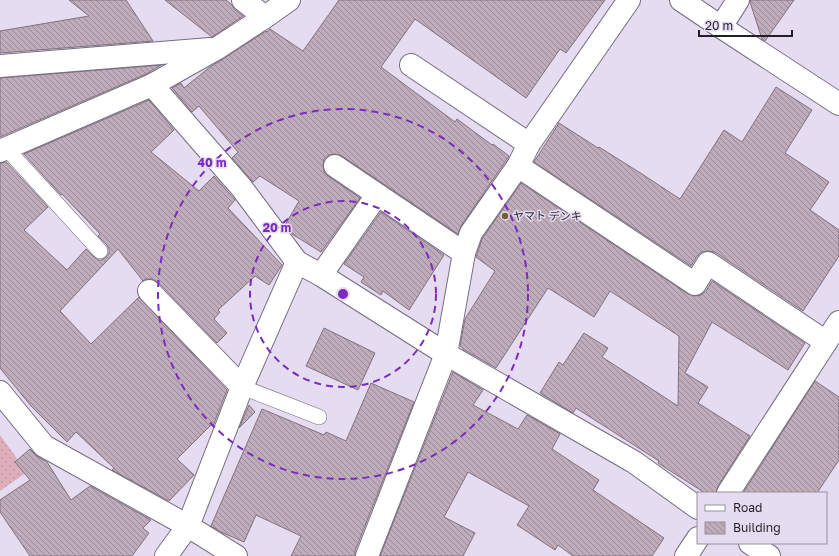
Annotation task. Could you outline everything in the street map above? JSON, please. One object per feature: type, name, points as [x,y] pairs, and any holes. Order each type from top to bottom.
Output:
[{"type":"street","points":[[243,0],[265,17]]},
{"type":"street","points":[[3,149],[152,85],[216,49],[289,0]]},
{"type":"street","points":[[367,556],[446,354],[464,254],[471,233],[518,166],[529,144],[629,0]]},
{"type":"street","points":[[681,0],[839,104]]},
{"type":"street","points":[[721,27],[738,0]]},
{"type":"street","points":[[0,66],[216,49]]},
{"type":"street","points":[[411,65],[529,144]]},
{"type":"street","points":[[152,85],[241,187],[297,262],[321,275],[446,354],[634,462],[697,507]]},
{"type":"street","points":[[335,166],[464,254]]},
{"type":"street","points":[[518,166],[694,284],[708,263],[826,342]]},
{"type":"street","points":[[321,275],[377,195]]},
{"type":"street","points":[[166,556],[188,526],[242,387],[297,262]]},
{"type":"street","points":[[149,292],[242,387]]},
{"type":"street","points":[[729,492],[839,322]]},
{"type":"street","points":[[0,392],[44,446],[188,526],[236,556]]},
{"type":"street","points":[[686,556],[697,540]]},
{"type":"street","points":[[752,544],[770,556]]},
{"type":"lane","points":[[3,149],[100,251]]},
{"type":"lane","points":[[242,387],[319,417]]},
{"type":"shaded area","points":[[0,435],[27,472],[0,491]]},
{"type":"building","points":[[69,0],[126,0],[153,41],[0,53],[0,31],[89,16]]},
{"type":"building","points":[[165,0],[226,0],[243,16],[212,37]]},
{"type":"building","points":[[339,0],[605,0],[566,53],[560,49],[526,98],[415,19],[381,67],[455,122],[457,119],[509,156],[461,226],[458,234],[342,156],[335,154],[329,155],[324,159],[324,172],[360,198],[321,252],[292,234],[285,225],[299,201],[260,176],[253,182],[232,158],[238,152],[199,106],[192,112],[172,88],[181,83],[184,88],[210,67],[270,29],[303,51]]},
{"type":"building","points":[[750,0],[794,0],[765,41],[762,39]]},
{"type":"building","points":[[161,65],[146,74],[0,137],[0,78]]},
{"type":"building","points":[[776,87],[812,110],[785,153],[829,182],[810,210],[839,230],[839,256],[803,311],[715,252],[702,252],[697,256],[691,266],[534,162],[559,123],[680,199],[724,130],[742,142]]},
{"type":"building","points":[[149,100],[174,130],[151,152],[199,191],[214,176],[235,200],[228,208],[282,265],[269,285],[255,276],[218,310],[220,312],[214,319],[227,333],[217,343],[158,282],[152,279],[146,279],[143,281],[118,249],[60,311],[91,344],[139,297],[227,390],[213,426],[211,425],[177,459],[194,475],[169,501],[112,470],[114,468],[76,432],[67,442],[31,406],[0,368],[0,163],[6,162],[48,207],[24,230],[67,270],[86,249],[98,260],[102,260],[109,253],[109,249],[98,236],[100,234],[62,194],[61,195],[24,154]]},
{"type":"building","points":[[521,183],[688,294],[695,296],[701,295],[706,291],[712,281],[805,343],[788,370],[712,322],[685,373],[708,387],[698,403],[750,436],[718,486],[716,492],[703,492],[658,463],[659,461],[576,408],[573,413],[540,393],[559,362],[563,365],[584,333],[608,348],[602,357],[678,406],[679,336],[610,291],[594,317],[548,288],[496,368],[460,346],[465,319],[495,271],[476,257],[482,239]]},
{"type":"building","points":[[381,212],[444,255],[409,310],[383,291],[381,295],[361,282],[364,277],[344,264]]},
{"type":"building","points":[[324,328],[375,353],[358,390],[306,366]]},
{"type":"building","points":[[453,372],[483,390],[473,405],[518,429],[527,415],[560,434],[552,449],[599,480],[593,490],[664,538],[652,556],[573,556],[558,545],[555,550],[517,525],[529,506],[468,472],[444,517],[475,533],[463,556],[380,556]]},
{"type":"building","points":[[815,381],[839,397],[839,460],[818,492],[744,492]]},
{"type":"building","points":[[371,383],[414,402],[355,551],[355,556],[291,556],[301,536],[256,515],[244,542],[211,526],[262,409],[324,435],[326,432],[346,441]]},
{"type":"building","points":[[249,405],[255,412],[239,428]]},
{"type":"building","points":[[30,449],[38,457],[47,462],[71,500],[90,486],[151,520],[143,528],[149,533],[132,556],[30,556],[0,512],[0,500],[30,480],[15,462]]},
{"type":"place","name":"ヤマト デンキ","points":[[505,216]]}]
